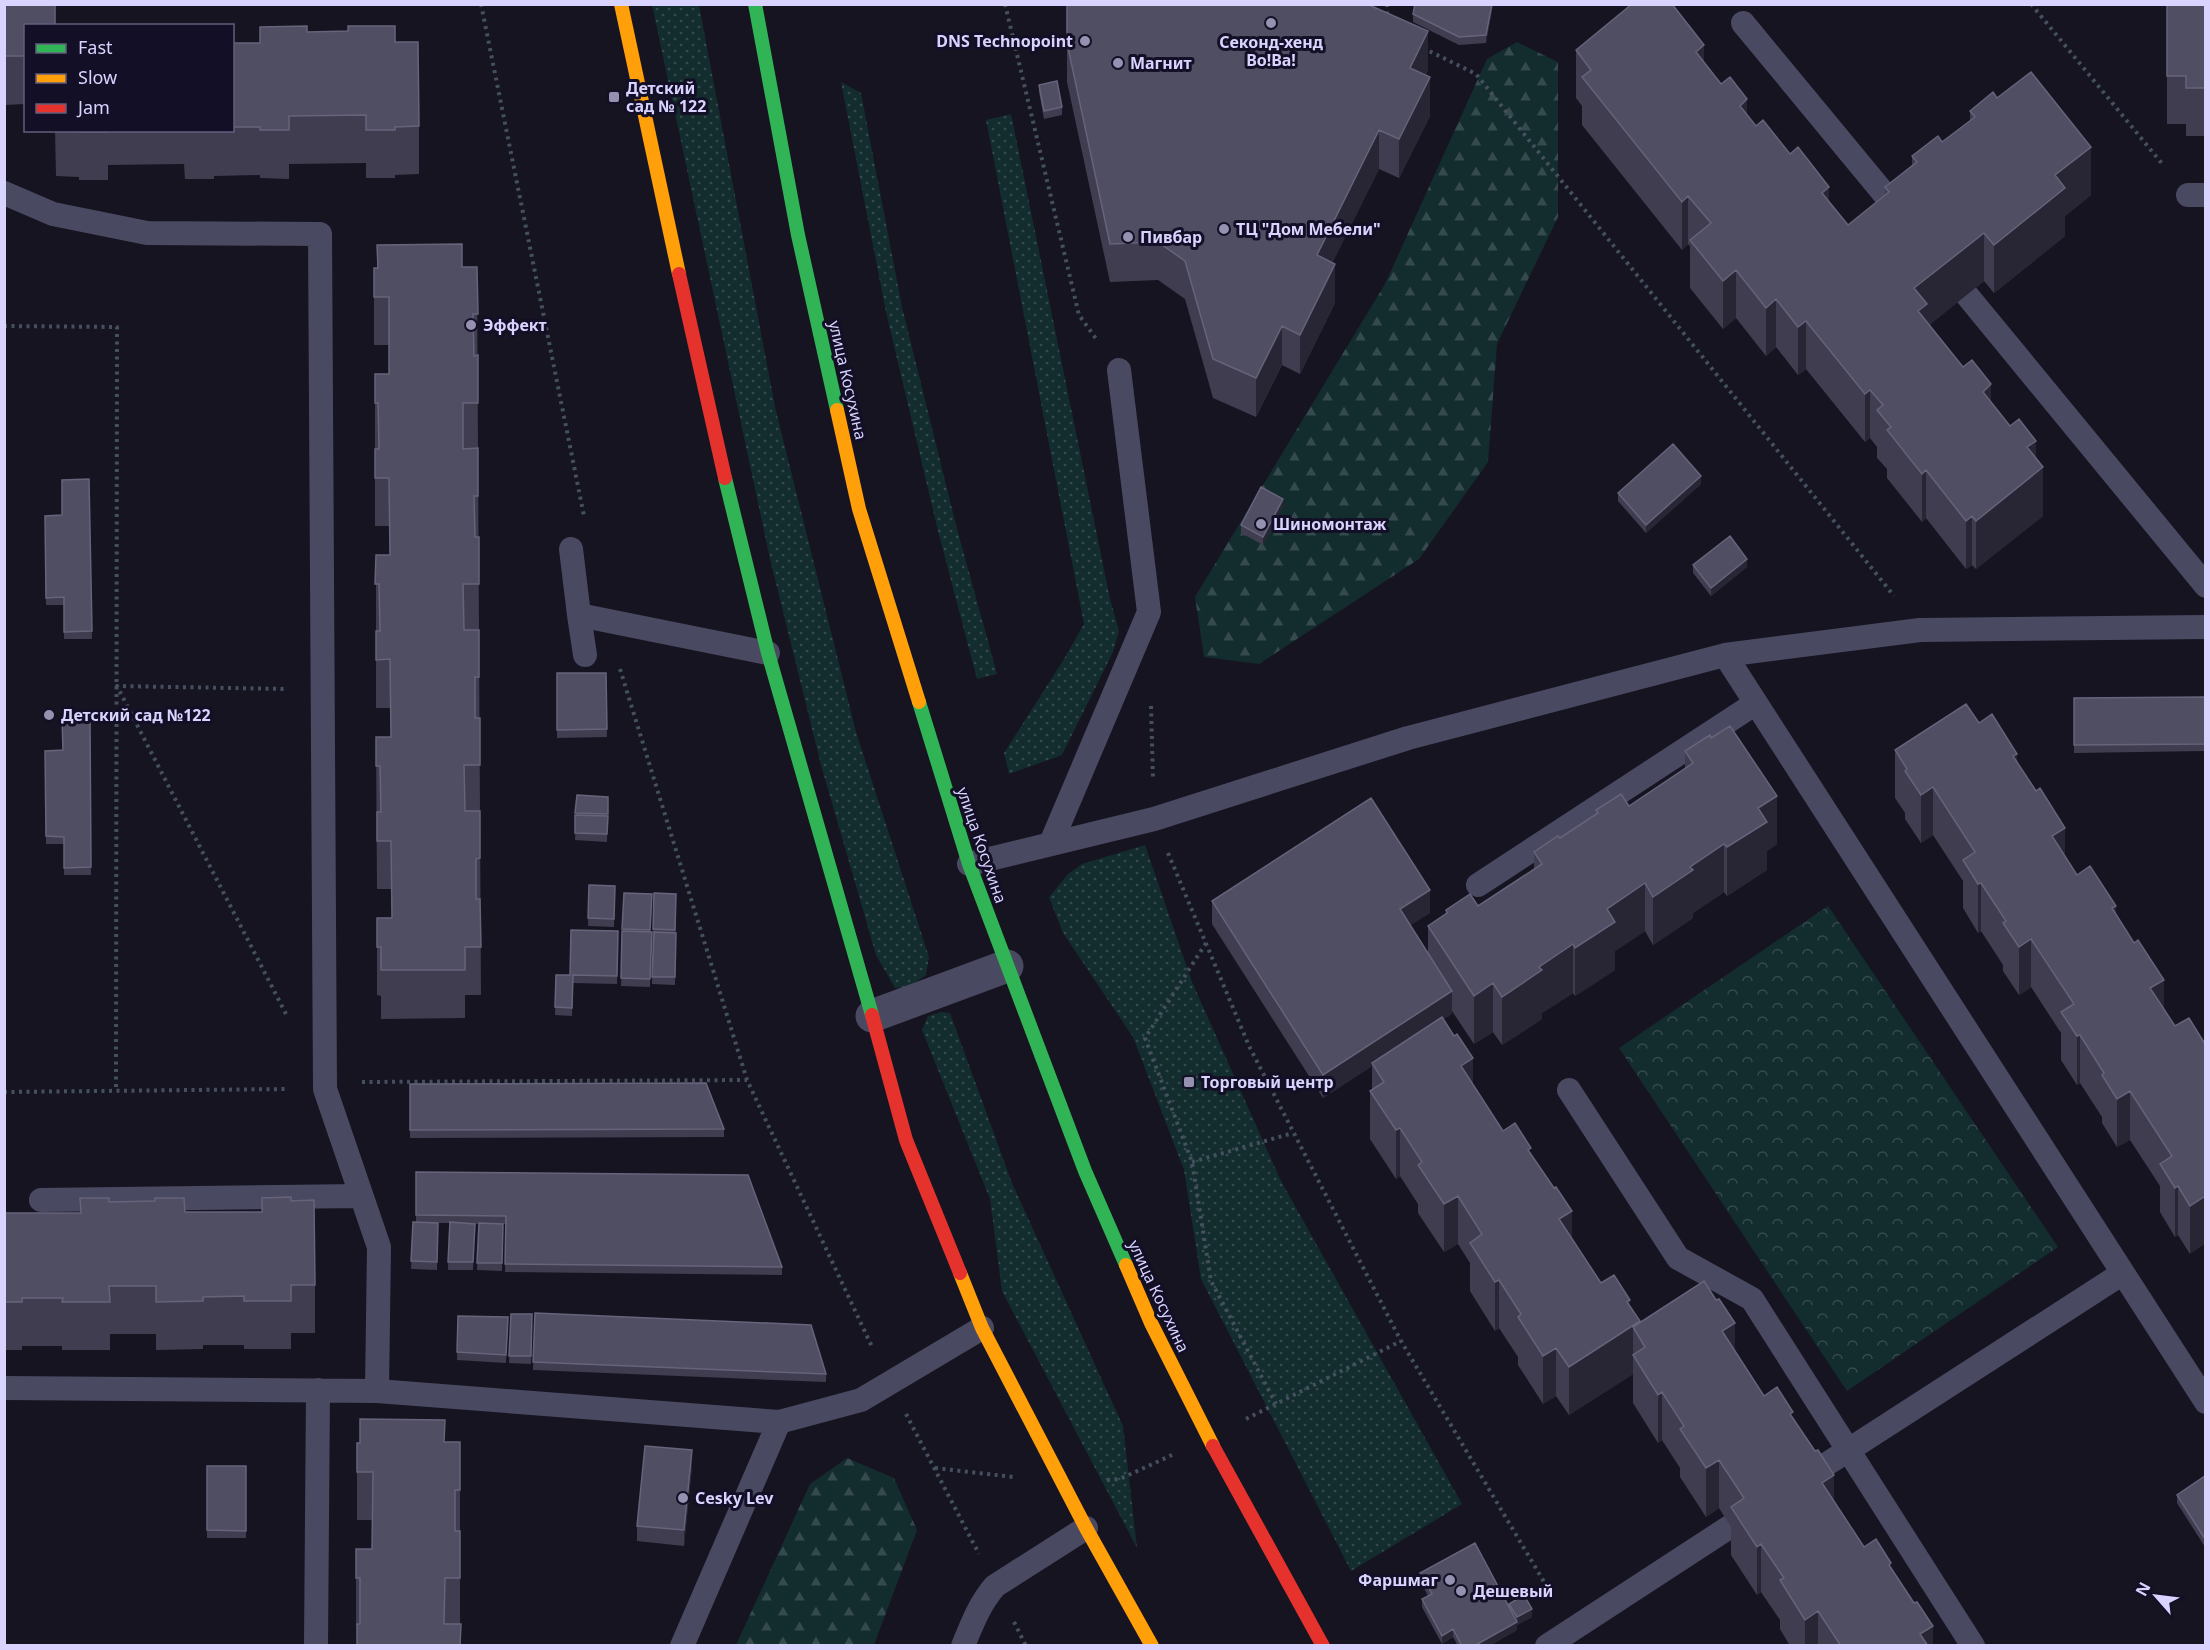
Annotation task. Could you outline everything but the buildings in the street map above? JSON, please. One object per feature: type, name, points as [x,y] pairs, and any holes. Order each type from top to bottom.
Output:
[{"type":"street","points":[[621,4],[715,438],[768,653],[906,1140],[981,1328],[1086,1528],[1152,1646]]},
{"type":"street","name":"улица Косухина","points":[[755,4],[798,235],[859,509],[969,864],[1085,1171],[1151,1323],[1209,1438],[1323,1646]]},
{"type":"street","points":[[872,1016],[1007,966]]},
{"type":"lane","points":[[1743,22],[1905,219]]},
{"type":"lane","points":[[4,193],[53,214],[147,233],[320,234],[325,1089],[379,1247],[378,1391]]},
{"type":"lane","points":[[1966,294],[2205,586]]},
{"type":"lane","points":[[1051,843],[1149,612],[1119,370]]},
{"type":"lane","points":[[571,549],[585,656]]},
{"type":"lane","points":[[579,615],[768,653]]},
{"type":"lane","points":[[969,864],[1154,819],[1408,738],[1725,655],[1920,630],[2205,627]]},
{"type":"lane","points":[[1725,655],[2205,1402]]},
{"type":"lane","points":[[1478,885],[1756,703]]},
{"type":"lane","points":[[1569,1090],[1678,1258],[1752,1299],[1973,1646]]},
{"type":"lane","points":[[41,1200],[361,1196]]},
{"type":"lane","points":[[1802,1480],[2123,1273]]},
{"type":"lane","points":[[4,1388],[378,1391],[779,1422],[861,1400],[981,1328]]},
{"type":"lane","points":[[316,1646],[318,1390]]},
{"type":"lane","points":[[682,1646],[779,1422]]},
{"type":"lane","points":[[1546,1646],[1731,1526]]},
{"type":"lane","points":[[963,1646],[986,1596],[995,1586],[1086,1528]]},
{"type":"path","points":[[481,4],[586,527]]},
{"type":"path","points":[[1005,4],[1079,315],[1119,370]]},
{"type":"path","points":[[1387,4],[1387,22]]},
{"type":"path","points":[[2031,4],[2197,195]]},
{"type":"path","points":[[1417,45],[1476,74],[1920,630]]},
{"type":"path","points":[[4,326],[117,327],[116,1091]]},
{"type":"path","points":[[604,620],[747,1080],[890,1383],[1026,1646]]},
{"type":"path","points":[[117,686],[322,689]]},
{"type":"path","points":[[117,686],[286,1015]]},
{"type":"path","points":[[1151,704],[1154,819],[1249,1046],[1401,1341],[1572,1629]]},
{"type":"path","points":[[1206,943],[1145,1038],[1192,1162],[1211,1281],[1276,1404]]},
{"type":"path","points":[[4,1092],[325,1089],[370,1080],[747,1080]]},
{"type":"path","points":[[1192,1162],[1293,1133]]},
{"type":"green space","points":[[652,5],[699,5],[775,407],[856,732],[929,957],[926,975],[909,987],[895,988],[876,955],[821,765],[770,559]]},
{"type":"green space","points":[[1517,42],[1558,62],[1558,217],[1497,344],[1488,462],[1419,559],[1259,664],[1204,657],[1195,597],[1385,284],[1487,59]]},
{"type":"green space","points":[[841,82],[861,93],[902,307],[956,525],[997,674],[977,679],[938,531],[886,312]]},
{"type":"green space","points":[[1011,114],[1110,599],[1119,631],[1113,652],[1062,755],[1009,774],[1004,753],[1084,624],[986,120]]},
{"type":"green space","points":[[1145,845],[1192,982],[1281,1181],[1462,1504],[1351,1571],[1201,1279],[1184,1170],[1133,1037],[1063,933],[1049,897],[1068,874],[1082,864]]},
{"type":"green space","points":[[1828,906],[2058,1247],[1847,1391],[1619,1048]]},
{"type":"green space","points":[[941,1012],[950,1013],[1012,1183],[1123,1426],[1137,1548],[1002,1291],[990,1199],[922,1030],[928,1016]]},
{"type":"green space","points":[[847,1458],[894,1478],[917,1530],[874,1645],[736,1645],[810,1484]]},
{"type":"traffic: fast","points":[[755,4],[798,235],[837,410]]},
{"type":"traffic: fast","points":[[725,478],[768,653],[872,1015]]},
{"type":"traffic: fast","points":[[919,702],[969,864],[1085,1171],[1126,1265]]},
{"type":"traffic: slow","points":[[621,4],[679,274]]},
{"type":"traffic: slow","points":[[837,410],[859,509],[919,702]]},
{"type":"traffic: slow","points":[[1126,1265],[1151,1323],[1213,1446]]},
{"type":"traffic: slow","points":[[960,1273],[982,1328],[1086,1528],[1152,1646]]},
{"type":"traffic: jam","points":[[679,274],[725,478]]},
{"type":"traffic: jam","points":[[872,1015],[906,1140],[960,1273]]},
{"type":"traffic: jam","points":[[1213,1446],[1323,1646]]},
{"type":"place","name":"Секонд-хенд Во!Ва!","points":[[1271,23]]},
{"type":"place","name":"DNS Technopoint","points":[[1085,41]]},
{"type":"place","name":"Магнит","points":[[1118,63]]},
{"type":"place","name":"Детский сад № 122","points":[[614,97]]},
{"type":"place","name":"ТЦ \"Дом Мебели\"","points":[[1224,229]]},
{"type":"place","name":"Пивбар","points":[[1128,237]]},
{"type":"place","name":"Эффект","points":[[471,325]]},
{"type":"place","name":"Шиномонтаж","points":[[1261,524]]},
{"type":"place","name":"Детский сад №122","points":[[49,715]]},
{"type":"place","name":"Торговый центр","points":[[1189,1082]]},
{"type":"place","name":"Cesky Lev","points":[[683,1498]]},
{"type":"place","name":"Фаршмаг","points":[[1450,1580]]},
{"type":"place","name":"Дешевый","points":[[1461,1591]]}]
